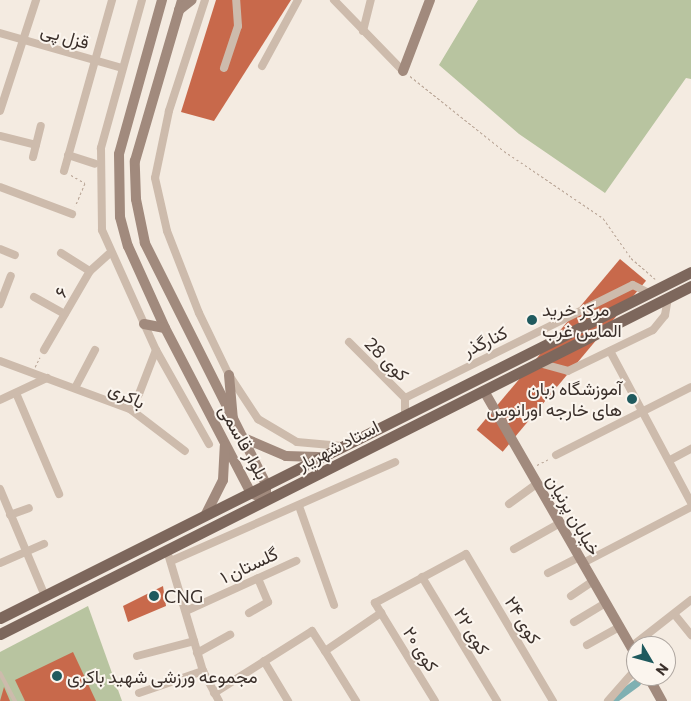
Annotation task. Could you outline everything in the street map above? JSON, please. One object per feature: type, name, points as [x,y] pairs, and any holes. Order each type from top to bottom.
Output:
[{"type":"main road","name":"بلوار قاسمی","points":[[162,0],[119,154],[117,186],[128,246],[165,328],[251,492],[266,500],[266,484],[239,436],[145,243],[136,199],[135,161],[180,5]]},
{"type":"main road","points":[[180,5],[192,0]]},
{"type":"main road","points":[[403,71],[430,0]]},
{"type":"main road","name":"استاد شهریار","points":[[0,618],[691,272]]},
{"type":"main road","name":"استاد شهریار","points":[[0,634],[169,556],[266,500],[691,286]]},
{"type":"main road","points":[[634,300],[640,312]]},
{"type":"main road","points":[[144,324],[165,328]]},
{"type":"main road","points":[[229,375],[234,426]]},
{"type":"main road","name":"خیابان پرنیان","points":[[484,391],[626,638]]},
{"type":"main road","points":[[239,436],[299,460],[322,457]]},
{"type":"main road","points":[[204,516],[223,480],[224,442]]},
{"type":"main road","points":[[654,686],[663,701]]},
{"type":"main road","points":[[653,701],[663,701]]},
{"type":"street","points":[[0,111],[25,40],[36,0]]},
{"type":"street","points":[[64,171],[112,0]]},
{"type":"street","points":[[142,0],[101,148],[102,230],[109,254],[156,350],[208,444]]},
{"type":"street","points":[[206,0],[169,111],[155,178],[166,231],[229,375],[251,411],[276,434],[297,442],[344,446]]},
{"type":"street","points":[[224,68],[238,26],[236,0]]},
{"type":"street","points":[[262,66],[298,0]]},
{"type":"street","points":[[334,0],[403,71]]},
{"type":"street","points":[[363,31],[371,0]]},
{"type":"street","name":"قزل پی","points":[[0,33],[122,68]]},
{"type":"street","points":[[33,157],[40,126]]},
{"type":"street","points":[[0,136],[36,145]]},
{"type":"street","points":[[68,155],[95,164]]},
{"type":"street","points":[[0,187],[72,214]]},
{"type":"street","points":[[0,249],[15,255]]},
{"type":"street","points":[[61,253],[90,271]]},
{"type":"street","name":"۶","points":[[44,350],[90,271],[109,254]]},
{"type":"street","points":[[0,304],[11,276]]},
{"type":"street","name":"کنارگذر","points":[[404,398],[633,285],[649,293]]},
{"type":"street","points":[[34,297],[65,314]]},
{"type":"street","points":[[539,363],[568,371],[653,330],[665,315],[668,298]]},
{"type":"street","name":"کوی 28","points":[[349,342],[404,398]]},
{"type":"street","points":[[75,388],[95,350]]},
{"type":"street","points":[[139,394],[156,350]]},
{"type":"street","points":[[548,573],[581,560],[691,505],[644,410],[610,351]]},
{"type":"street","name":"باکری","points":[[0,361],[130,409],[185,451]]},
{"type":"street","points":[[0,400],[48,378]]},
{"type":"street","points":[[556,455],[691,387]]},
{"type":"street","points":[[16,394],[59,494]]},
{"type":"street","points":[[404,398],[405,415]]},
{"type":"street","points":[[670,460],[691,449]]},
{"type":"street","points":[[220,701],[203,671],[194,641],[188,610],[169,556],[299,506],[394,462]]},
{"type":"street","points":[[509,504],[537,484]]},
{"type":"street","points":[[0,489],[45,596]]},
{"type":"street","points":[[299,506],[334,605]]},
{"type":"street","points":[[10,514],[30,508]]},
{"type":"street","points":[[514,549],[560,523]]},
{"type":"street","points":[[0,563],[44,544]]},
{"type":"street","name":"کوی ۲۴","points":[[422,577],[466,554],[554,701]]},
{"type":"street","name":"۱ گلستان","points":[[188,610],[296,560]]},
{"type":"street","points":[[325,651],[381,613],[375,603],[422,577]]},
{"type":"street","name":"کوی ۲۲","points":[[422,577],[497,701]]},
{"type":"street","points":[[249,613],[268,602],[258,578]]},
{"type":"street","points":[[571,596],[593,581]]},
{"type":"street","points":[[651,636],[691,600]]},
{"type":"street","points":[[574,622],[606,603]]},
{"type":"street","name":"کوی ۲۰","points":[[381,613],[435,701]]},
{"type":"street","points":[[675,615],[691,635]]},
{"type":"street","points":[[587,645],[620,628]]},
{"type":"street","points":[[214,693],[312,632],[356,701]]},
{"type":"street","points":[[198,653],[230,635]]},
{"type":"street","points":[[137,656],[194,641]]},
{"type":"street","points":[[264,661],[288,701]]},
{"type":"street","points":[[139,693],[203,671]]},
{"type":"street","points":[[608,701],[626,680]]},
{"type":"lane","points":[[0,673],[15,701]]},
{"type":"path","points":[[403,71],[504,151],[603,218],[631,258],[662,286]]},
{"type":"path","points":[[64,171],[84,183],[72,214]]},
{"type":"path","points":[[32,372],[44,350]]},
{"type":"path","points":[[529,470],[556,455]]},
{"type":"green space","points":[[478,0],[691,0],[691,79],[686,78],[605,193],[519,134],[439,65]]},
{"type":"green space","name":"مجموعه ورزشی شهید باکری","points":[[88,606],[122,701],[0,701],[0,652]]},
{"type":"building","points":[[216,0],[291,0],[214,121],[181,112]]},
{"type":"building","points":[[620,259],[646,281],[503,452],[477,430]]},
{"type":"building","name":"CNG","points":[[163,586],[166,606],[128,622],[123,606]]},
{"type":"building","points":[[73,652],[96,701],[25,701],[15,680]]},
{"type":"building","points":[[4,687],[10,701],[0,701]]},
{"type":"waterway","points":[[615,699],[633,686]]},
{"type":"place","name":"مرکز خرید الماس غرب","points":[[532,320]]},
{"type":"place","name":"آموزشگاه زبان های خارجه اورانوس","points":[[632,399]]},
{"type":"place","name":"CNG","points":[[154,596]]},
{"type":"place","name":"مجموعه ورزشی شهید باکری","points":[[57,676]]}]
